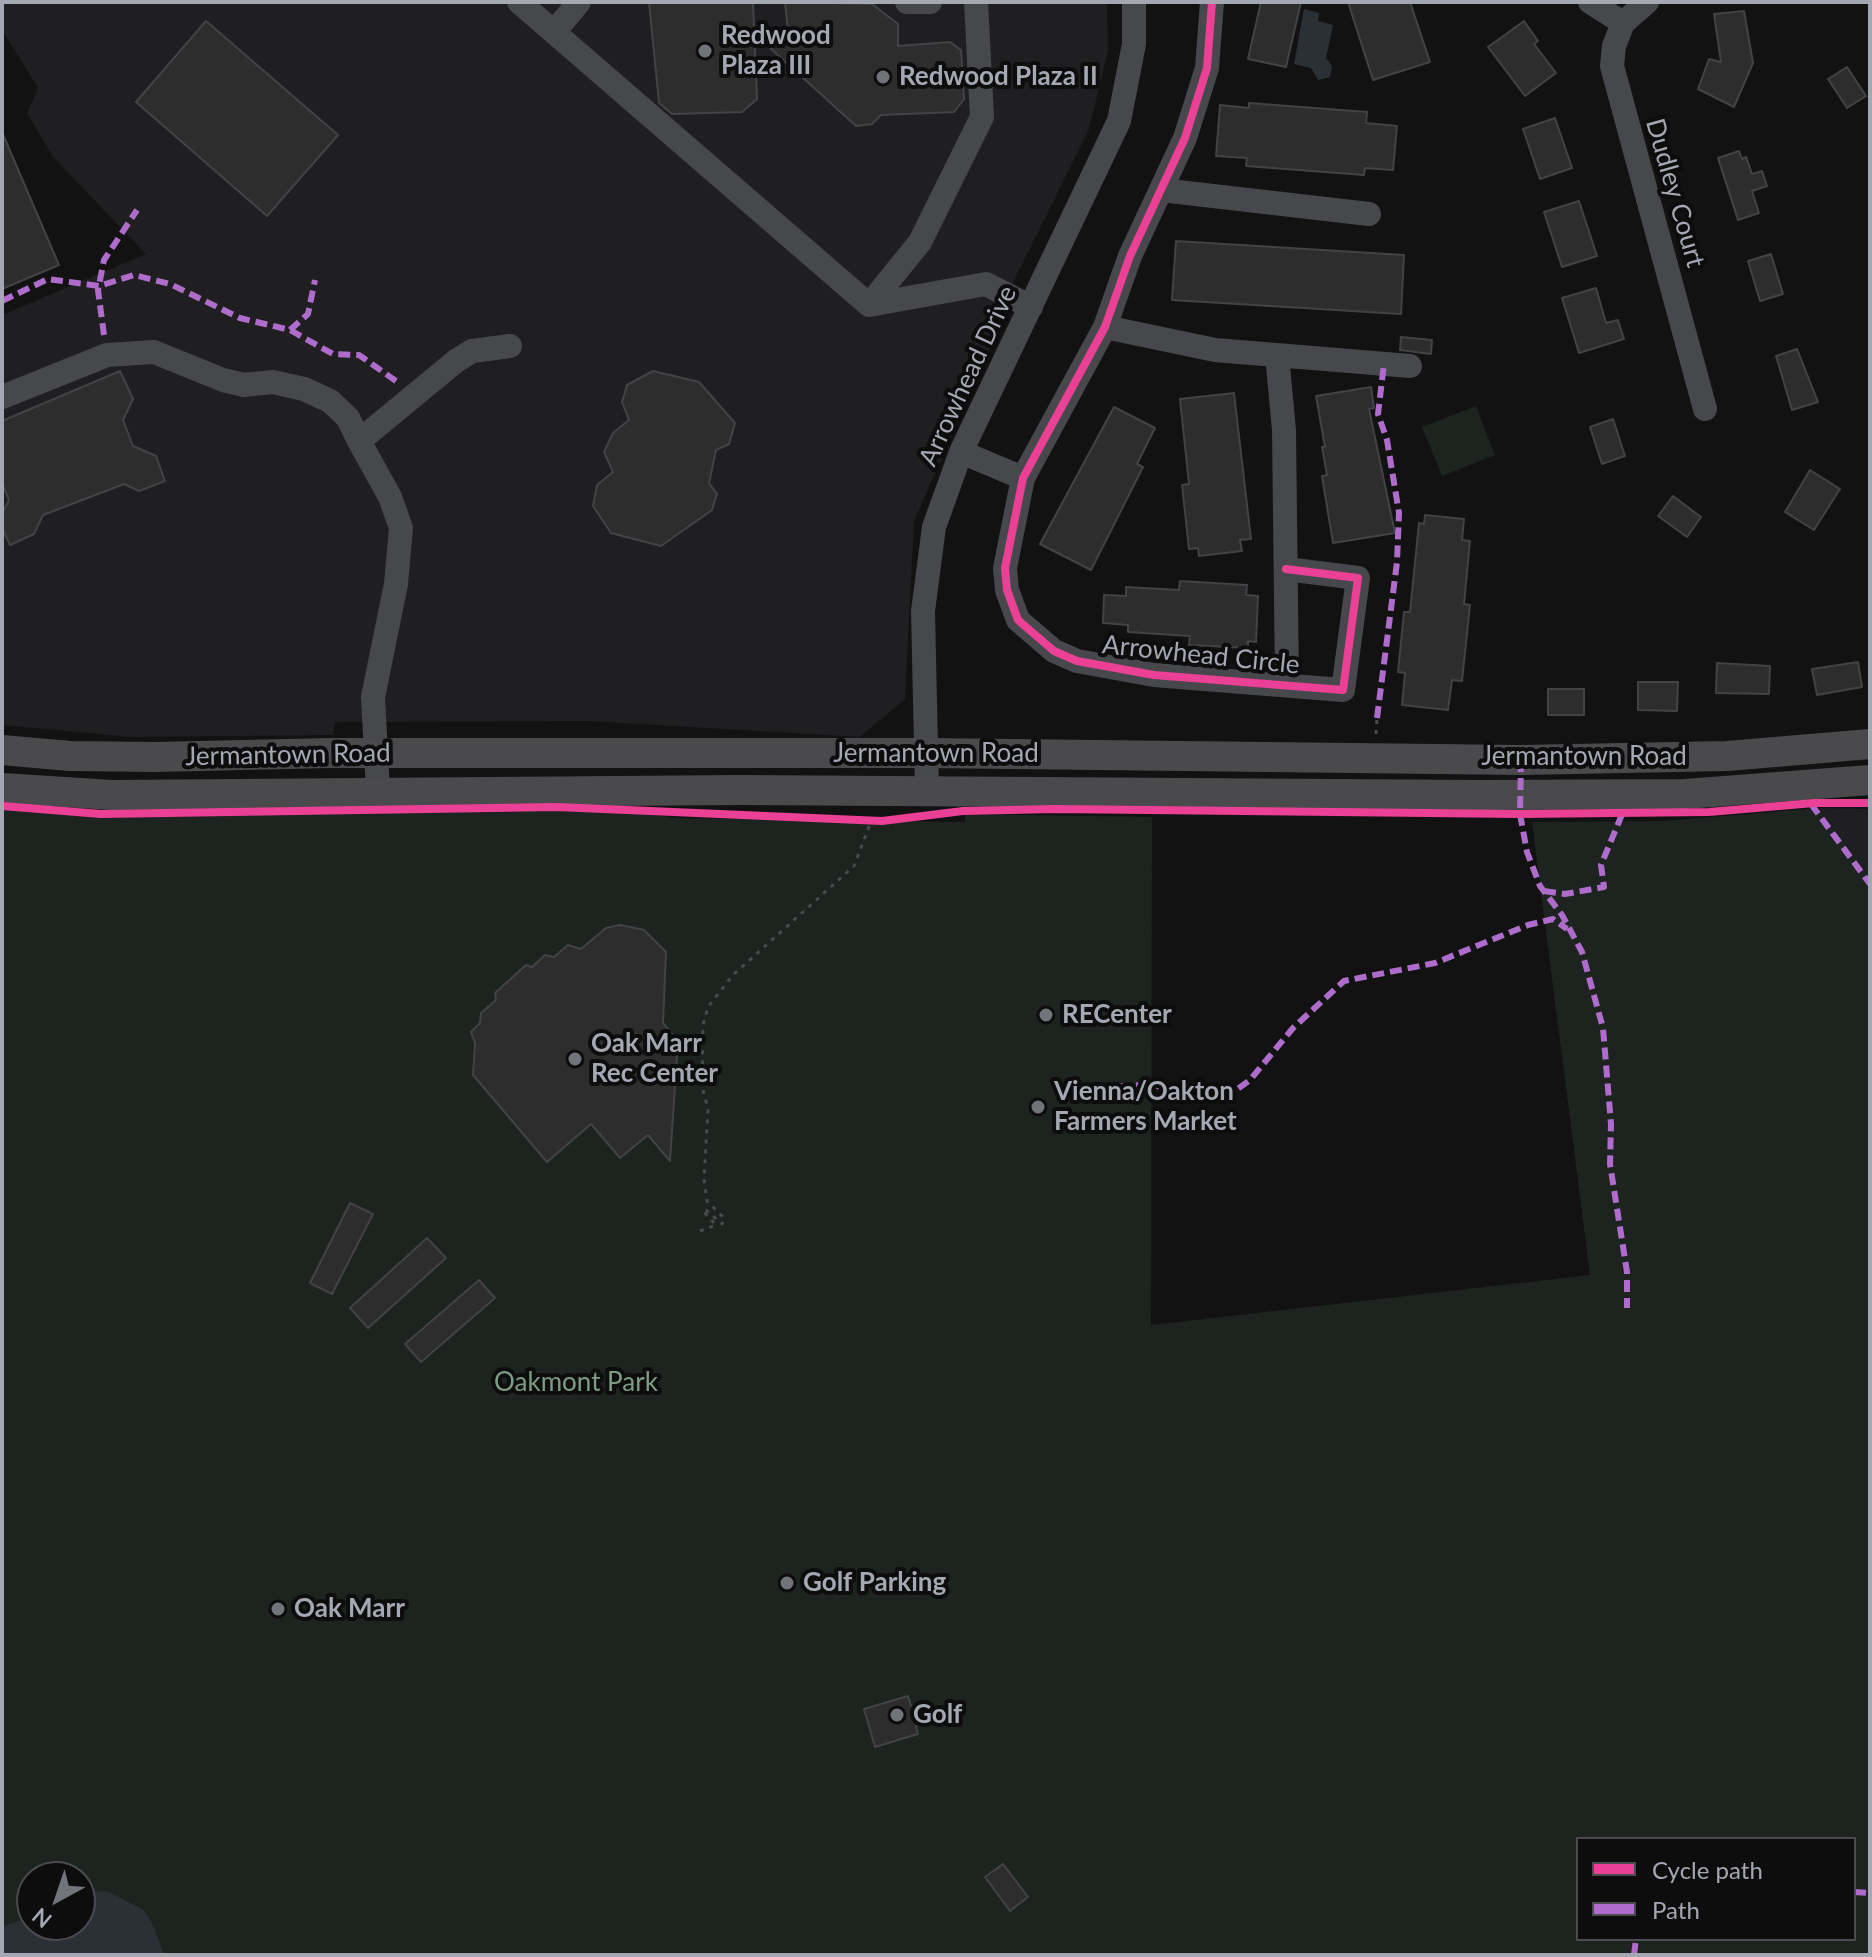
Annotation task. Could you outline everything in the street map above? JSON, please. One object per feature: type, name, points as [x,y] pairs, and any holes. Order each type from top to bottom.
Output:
[{"type":"main road","name":"Jermantown Road","points":[[2,750],[70,756],[155,757],[376,753],[927,753],[1521,760],[1727,756],[1870,744]]},
{"type":"main road","name":"Jermantown Road","points":[[2,788],[112,795],[378,791],[1685,794],[1870,780]]},
{"type":"street","points":[[519,2],[869,305]]},
{"type":"street","points":[[554,32],[579,2]]},
{"type":"street","points":[[907,2],[918,5],[930,2]]},
{"type":"street","points":[[869,305],[920,242],[982,117],[976,2]]},
{"type":"street","name":"Arrowhead Drive","points":[[927,791],[923,611],[927,564],[942,497],[1119,121],[1134,44],[1134,2]]},
{"type":"street","name":"Arrowhead Circle","points":[[1212,2],[1207,68],[1185,138],[1130,256],[1105,327],[1023,478],[1005,568],[1007,590],[1018,620],[1054,651],[1077,661],[1154,675],[1343,690],[1358,578],[1286,569]]},
{"type":"street","points":[[1590,2],[1623,23],[1647,2]]},
{"type":"street","name":"Dudley Court","points":[[1623,23],[1614,46],[1612,66],[1616,89],[1705,409]]},
{"type":"street","points":[[1161,190],[1369,214]]},
{"type":"street","points":[[869,305],[986,284],[1031,307]]},
{"type":"street","points":[[1105,327],[1215,350],[1410,366]]},
{"type":"street","points":[[359,441],[456,361],[472,351],[510,346]]},
{"type":"street","points":[[2,397],[107,355],[154,352],[244,385],[273,382],[304,389],[330,401],[348,418],[390,497],[401,528],[396,584],[373,697],[378,791]]},
{"type":"street","name":"Arrowhead Circle","points":[[1277,355],[1284,430],[1287,685]]},
{"type":"street","points":[[961,452],[1023,478]]},
{"type":"path","points":[[1375,742],[1377,718]]},
{"type":"path","points":[[700,1231],[716,1225],[703,1211],[705,1209],[722,1224],[724,1218],[707,1201],[704,1179],[708,1109],[702,1086],[703,1025],[708,1007],[733,975],[854,866],[877,820],[860,818]]},
{"type":"shaded area","points":[[2,2],[1107,2],[1108,51],[1089,129],[989,331],[999,328],[914,521],[905,699],[860,737],[588,721],[335,722],[333,735],[132,737],[2,725],[2,315],[146,254],[53,157],[27,113],[38,88],[2,30]]},
{"type":"shaded area","points":[[1304,9],[1319,13],[1318,21],[1333,25],[1326,58],[1332,66],[1330,77],[1318,80],[1311,68],[1294,64]]},
{"type":"shaded area","points":[[1818,808],[1870,809],[1870,878]]},
{"type":"shaded area","points":[[96,1891],[109,1892],[144,1910],[164,1955],[2,1955],[2,1927],[16,1922],[16,1941],[96,1941]]},
{"type":"green space","points":[[1476,406],[1495,455],[1442,476],[1422,427]]},
{"type":"green space","name":"Oakmont Park","points":[[2,805],[104,812],[572,805],[677,818],[965,822],[965,814],[1152,817],[1151,1325],[1590,1275],[1532,822],[1664,821],[1818,808],[1870,878],[1870,1955],[2,1955]]},
{"type":"building","name":"Redwood Plaza III","points":[[649,2],[753,2],[757,99],[742,112],[672,114],[659,103]]},
{"type":"building","name":"Redwood Plaza II","points":[[785,2],[872,4],[898,24],[898,46],[950,42],[961,50],[964,99],[954,112],[881,115],[872,124],[856,126],[770,48],[788,31]]},
{"type":"building","points":[[1261,2],[1301,2],[1286,67],[1248,59]]},
{"type":"building","points":[[1348,2],[1410,2],[1430,62],[1373,80]]},
{"type":"building","points":[[1744,11],[1753,63],[1734,107],[1698,89],[1709,59],[1721,62],[1714,14]]},
{"type":"building","points":[[206,21],[338,135],[267,216],[136,102]]},
{"type":"building","points":[[1524,21],[1538,41],[1534,44],[1556,73],[1525,96],[1488,47]]},
{"type":"building","points":[[1847,67],[1866,96],[1847,108],[1828,79]]},
{"type":"building","points":[[1249,103],[1367,112],[1366,123],[1397,126],[1393,170],[1365,168],[1364,175],[1246,166],[1247,158],[1216,156],[1220,105],[1249,108]]},
{"type":"building","points":[[1555,118],[1572,168],[1540,179],[1523,129]]},
{"type":"building","points":[[2,132],[59,265],[2,289]]},
{"type":"building","points":[[1739,151],[1742,159],[1746,157],[1752,174],[1762,171],[1767,186],[1752,191],[1759,213],[1738,220],[1718,158]]},
{"type":"building","points":[[1579,201],[1597,256],[1562,267],[1544,212]]},
{"type":"building","points":[[1176,241],[1404,255],[1401,314],[1172,300]]},
{"type":"building","points":[[1771,254],[1783,294],[1760,301],[1748,261]]},
{"type":"building","points":[[1596,288],[1606,323],[1618,320],[1624,339],[1579,353],[1562,298]]},
{"type":"building","points":[[1401,337],[1432,340],[1431,354],[1400,350]]},
{"type":"building","points":[[1797,349],[1818,402],[1792,410],[1776,356]]},
{"type":"building","points":[[120,371],[133,399],[123,420],[133,446],[156,456],[165,481],[139,491],[124,484],[43,515],[34,534],[10,545],[2,528],[2,514],[9,500],[2,483],[2,421]]},
{"type":"building","points":[[653,371],[699,382],[735,423],[729,444],[716,450],[709,483],[717,494],[712,510],[661,546],[611,533],[593,506],[597,485],[613,472],[604,452],[613,433],[629,420],[622,402],[627,385]]},
{"type":"building","points":[[1371,387],[1374,408],[1369,409],[1395,533],[1333,543],[1322,476],[1327,475],[1322,447],[1325,447],[1316,396]]},
{"type":"building","points":[[1234,393],[1251,539],[1240,540],[1242,551],[1199,556],[1198,548],[1189,549],[1182,485],[1189,484],[1180,399]]},
{"type":"building","points":[[1114,407],[1155,428],[1137,464],[1143,467],[1091,570],[1040,544]]},
{"type":"building","points":[[1613,419],[1625,456],[1602,464],[1590,427]]},
{"type":"building","points":[[1810,470],[1840,489],[1814,530],[1785,512]]},
{"type":"building","points":[[1673,496],[1701,517],[1687,537],[1658,516]]},
{"type":"building","points":[[1425,515],[1464,519],[1462,540],[1470,541],[1464,604],[1470,605],[1462,681],[1452,680],[1448,710],[1402,705],[1405,673],[1398,672],[1404,612],[1410,612],[1419,523],[1424,524]]},
{"type":"building","points":[[1180,581],[1247,585],[1246,595],[1258,596],[1256,642],[1248,641],[1248,648],[1189,645],[1190,636],[1128,632],[1128,625],[1103,623],[1104,595],[1126,596],[1126,587],[1179,590]]},
{"type":"building","points":[[1858,662],[1862,687],[1817,695],[1812,669]]},
{"type":"building","points":[[1717,663],[1770,666],[1769,694],[1716,693]]},
{"type":"building","points":[[1638,682],[1678,682],[1677,711],[1638,710]]},
{"type":"building","points":[[1548,689],[1584,689],[1584,715],[1548,715]]},
{"type":"building","name":"Oak Marr Rec Center","points":[[620,925],[644,930],[666,952],[663,1023],[678,1041],[670,1161],[648,1135],[620,1158],[591,1124],[547,1162],[473,1075],[475,1043],[471,1032],[480,1023],[481,1013],[496,1000],[495,993],[526,965],[532,967],[545,955],[554,957],[568,945],[581,949],[606,928]]},
{"type":"building","points":[[350,1203],[373,1214],[332,1294],[310,1283]]},
{"type":"building","points":[[427,1238],[446,1258],[368,1328],[350,1308]]},
{"type":"building","points":[[479,1280],[495,1298],[421,1362],[405,1344]]},
{"type":"building","name":"Golf","points":[[908,1696],[911,1706],[924,1703],[930,1722],[916,1726],[918,1734],[875,1747],[864,1709]]},
{"type":"building","points":[[1003,1864],[1028,1897],[1010,1911],[985,1877]]},
{"type":"marked path","points":[[104,335],[98,290],[104,260],[137,210]]},
{"type":"marked path","points":[[2,301],[48,279],[99,286],[134,275],[170,284],[240,318],[290,330],[333,354],[359,355],[396,381]]},
{"type":"marked path","points":[[290,330],[308,314],[315,280]]},
{"type":"marked path","points":[[1377,718],[1397,562],[1399,513],[1387,440],[1378,414],[1384,364]]},
{"type":"marked path","points":[[1521,760],[1520,814],[1527,852],[1540,886],[1562,915],[1582,952],[1603,1028],[1611,1124],[1610,1164],[1627,1272],[1627,1308]]},
{"type":"marked path","points":[[1811,804],[1870,884]]},
{"type":"marked path","points":[[1544,891],[1565,894],[1604,887],[1601,865],[1623,812]]},
{"type":"marked path","points":[[1100,1087],[1148,1085],[1174,1088],[1205,1099],[1224,1099],[1250,1080],[1293,1028],[1344,981],[1435,963],[1528,925],[1553,919],[1567,929]]},
{"type":"marked path","points":[[1856,1892],[1870,1893]]},
{"type":"marked path","points":[[1634,1955],[1636,1941]]},
{"type":"cycle path","points":[[1212,2],[1207,68],[1185,138],[1130,256],[1105,327],[1023,478],[1005,568],[1007,590],[1018,620],[1054,651],[1077,661],[1154,675],[1343,690],[1358,578],[1286,569]]},
{"type":"cycle path","points":[[2,806],[101,814],[557,807],[882,821],[963,811],[1056,809],[1520,814],[1709,812],[1814,803],[1870,803]]},
{"type":"place","name":"Redwood Plaza III","points":[[705,51]]},
{"type":"place","name":"Redwood Plaza II","points":[[883,77]]},
{"type":"place","name":"RECenter","points":[[1046,1015]]},
{"type":"place","name":"Oak Marr Rec Center","points":[[575,1059]]},
{"type":"place","name":"Vienna/Oakton Farmers Market","points":[[1038,1107]]},
{"type":"place","name":"Golf Parking","points":[[787,1583]]},
{"type":"place","name":"Oak Marr","points":[[278,1609]]},
{"type":"place","name":"Golf","points":[[897,1715]]}]
